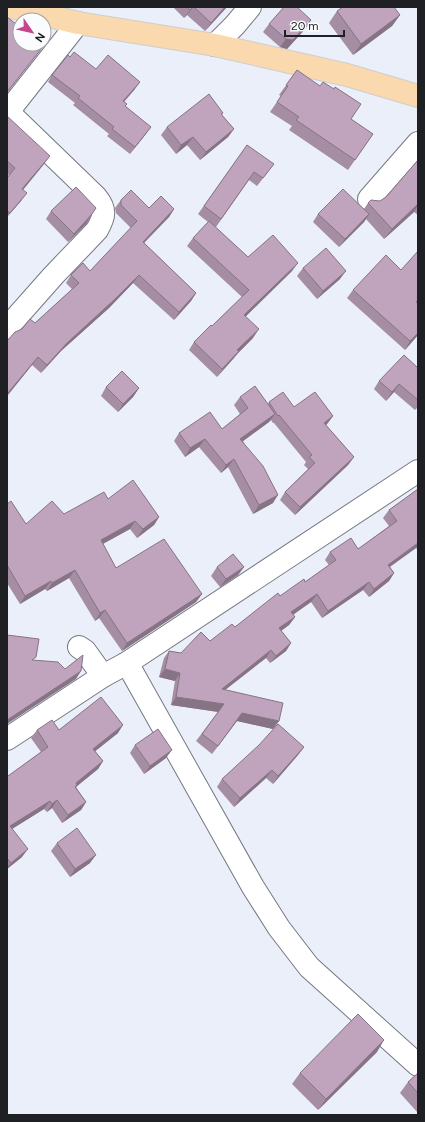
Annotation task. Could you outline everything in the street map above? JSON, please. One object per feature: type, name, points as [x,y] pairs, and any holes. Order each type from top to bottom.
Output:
[{"type":"main road","points":[[12,7],[78,23],[215,45],[347,75],[418,96]]},
{"type":"street","points":[[215,45],[235,26],[250,7]]},
{"type":"street","points":[[7,328],[53,276],[97,230],[102,222],[104,213],[102,204],[8,112],[78,23]]},
{"type":"street","points":[[369,199],[418,142]]},
{"type":"street","points":[[7,739],[103,676],[127,664],[418,471]]},
{"type":"street","points":[[79,648],[85,651],[103,676]]},
{"type":"street","points":[[127,664],[253,887],[278,928],[309,967],[418,1065]]},
{"type":"building","points":[[194,7],[225,7],[211,23]]},
{"type":"building","points":[[284,7],[297,7],[311,20],[293,40],[286,39],[269,24]]},
{"type":"building","points":[[343,7],[394,7],[400,15],[361,44],[337,11]]},
{"type":"building","points":[[7,17],[12,21],[12,52],[39,52],[7,92]]},
{"type":"building","points":[[74,52],[96,69],[108,55],[140,82],[123,101],[127,104],[125,106],[151,127],[135,147],[112,129],[114,127],[78,98],[80,96],[52,75],[68,55],[70,57]]},
{"type":"building","points":[[297,70],[320,86],[323,82],[334,89],[335,87],[361,104],[351,119],[373,134],[355,160],[296,120],[299,117],[277,102],[288,86],[286,85]]},
{"type":"building","points":[[209,94],[223,113],[221,114],[234,129],[206,152],[193,137],[181,145],[167,127]]},
{"type":"building","points":[[7,116],[50,156],[22,189],[27,193],[10,213],[7,211],[7,178],[15,168],[7,161]]},
{"type":"building","points":[[247,145],[274,164],[263,178],[254,172],[221,219],[204,206]]},
{"type":"building","points":[[418,160],[418,204],[392,229],[368,203],[371,200],[380,201],[386,197]]},
{"type":"building","points":[[76,187],[96,208],[74,234],[51,211]]},
{"type":"building","points":[[343,189],[369,214],[345,239],[318,214]]},
{"type":"building","points":[[131,190],[149,208],[161,196],[174,209],[143,242],[196,293],[179,312],[139,275],[67,343],[47,365],[38,357],[7,394],[7,341],[15,332],[22,329],[30,319],[35,323],[79,283],[71,275],[83,263],[90,271],[137,221],[121,205],[121,200]]},
{"type":"building","points":[[209,221],[248,257],[273,235],[298,263],[244,315],[259,329],[237,350],[239,351],[222,369],[194,342],[249,290],[193,238]]},
{"type":"building","points":[[326,248],[346,271],[323,291],[303,268]]},
{"type":"building","points":[[418,251],[418,300],[416,302],[418,303],[418,333],[410,341],[353,290],[386,255],[401,270]]},
{"type":"building","points":[[404,355],[418,368],[418,400],[399,384],[392,392],[379,381]]},
{"type":"building","points":[[122,371],[139,388],[123,404],[106,387]]},
{"type":"building","points":[[255,386],[275,414],[240,439],[263,466],[278,495],[259,505],[234,459],[226,465],[205,439],[190,448],[179,433],[210,412],[222,429],[248,408],[240,397]]},
{"type":"building","points":[[283,392],[294,407],[315,392],[333,416],[324,423],[354,457],[300,507],[285,492],[315,463],[309,457],[312,455],[279,415],[278,416],[269,402]]},
{"type":"building","points":[[133,480],[159,517],[143,529],[135,521],[101,540],[116,568],[164,539],[202,594],[127,643],[105,610],[100,613],[75,570],[52,583],[51,581],[25,596],[7,565],[7,504],[11,501],[26,524],[52,501],[64,514],[104,492],[108,499]]},
{"type":"building","points":[[418,489],[418,543],[388,565],[394,573],[374,589],[369,582],[328,611],[317,594],[291,612],[295,617],[279,628],[291,643],[276,656],[271,650],[222,689],[283,703],[279,721],[242,713],[218,746],[202,734],[224,704],[176,697],[180,673],[165,669],[169,651],[181,653],[201,632],[210,641],[232,624],[235,627],[278,593],[280,596],[304,579],[305,582],[336,560],[330,552],[351,538],[358,549],[397,521],[389,510]]},
{"type":"building","points":[[233,554],[244,567],[226,579],[217,567]]},
{"type":"building","points":[[7,635],[39,639],[36,657],[32,660],[58,662],[65,669],[83,655],[81,671],[7,720]]},
{"type":"building","points":[[101,697],[123,725],[93,749],[103,761],[76,783],[77,785],[75,787],[86,802],[68,815],[57,800],[52,804],[50,801],[10,826],[28,849],[11,863],[7,858],[7,773],[8,776],[48,747],[37,730],[52,720],[59,730]]},
{"type":"building","points":[[278,724],[304,747],[278,776],[272,770],[240,798],[222,779],[259,745]]},
{"type":"building","points":[[158,729],[172,750],[150,766],[135,745]]},
{"type":"building","points":[[77,828],[96,855],[75,869],[57,843]]},
{"type":"building","points":[[358,1014],[384,1040],[326,1099],[300,1073]]},
{"type":"building","points":[[418,1073],[418,1093],[408,1082]]}]
